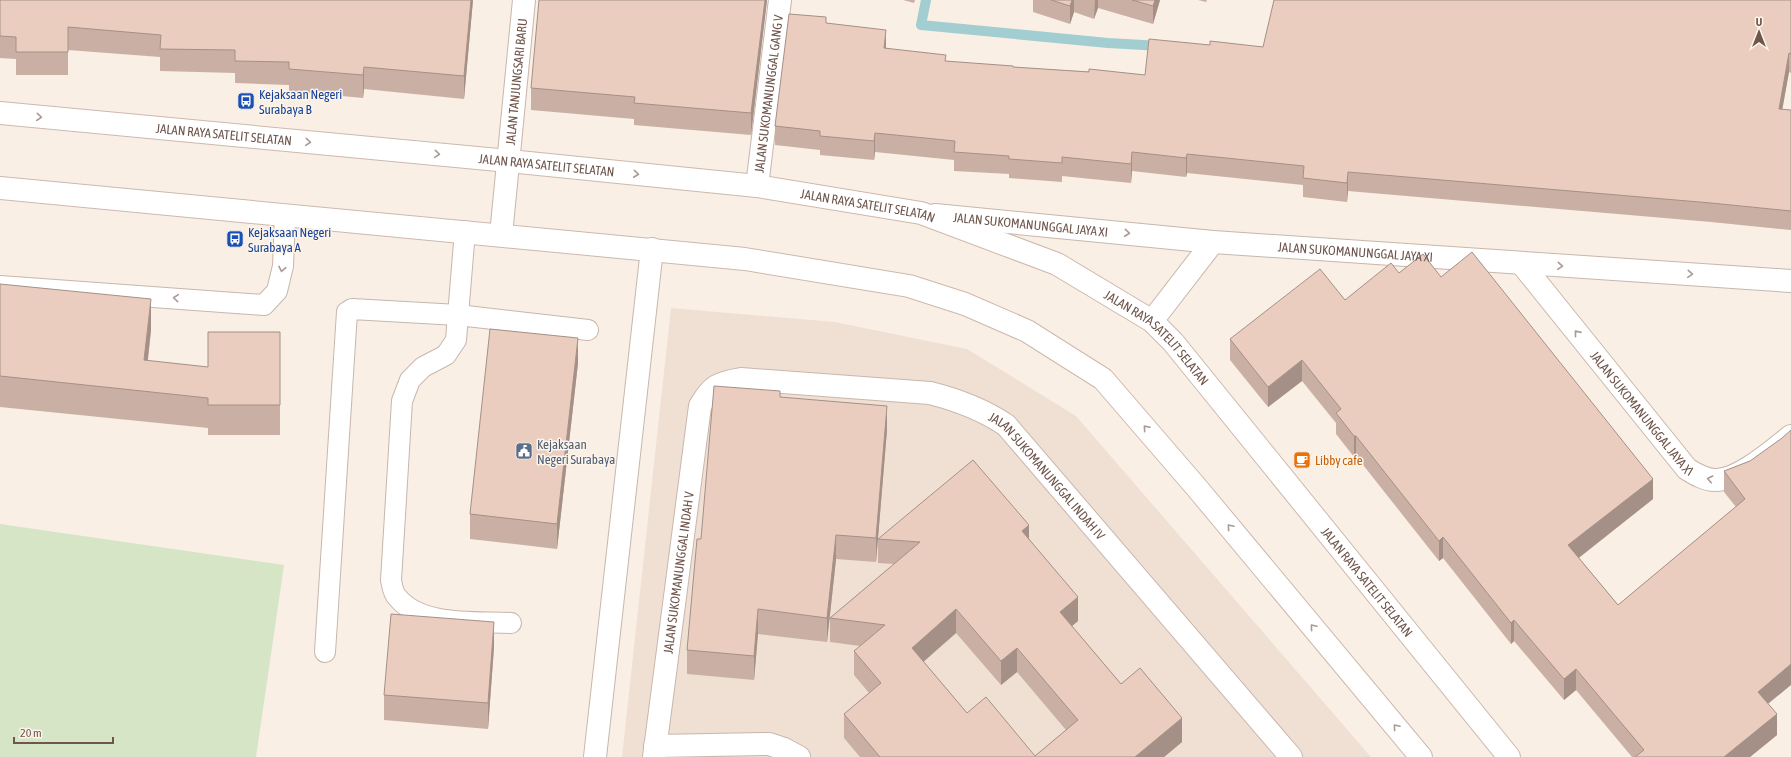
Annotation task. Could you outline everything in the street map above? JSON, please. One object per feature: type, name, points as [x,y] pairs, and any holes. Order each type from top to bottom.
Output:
[{"type":"street","name":"JALAN TANJUNGSARI BARU","points":[[501,235],[524,0]]},
{"type":"street","name":"JALAN SUKOMANUNGGAL GANG V","points":[[757,186],[780,0]]},
{"type":"street","name":"JALAN RAYA SATELIT SELATAN","points":[[0,113],[757,186],[921,213],[1057,264],[1152,321],[1173,342],[1509,757]]},
{"type":"street","points":[[0,188],[285,216],[465,231],[745,259],[909,286],[965,304],[1027,331],[1103,379],[1197,488],[1422,757]]},
{"type":"street","name":"JALAN SUKOMANUNGGAL JAYA XI","points":[[921,213],[1213,242],[1791,281]]},
{"type":"street","points":[[1152,321],[1213,242]]},
{"type":"street","points":[[595,757],[652,250]]},
{"type":"street","name":"JALAN SUKOMANUNGGAL JAYA XI","points":[[1521,263],[1687,469],[1707,479],[1723,480],[1736,475],[1791,436]]},
{"type":"street","name":"JALAN SUKOMANUNGGAL INDAH IV","points":[[709,390],[725,382],[742,379],[930,392],[959,400],[986,412],[1006,425],[1285,755]]},
{"type":"street","name":"JALAN SUKOMANUNGGAL INDAH V","points":[[654,751],[700,406],[709,390]]},
{"type":"street","points":[[654,751],[769,744],[784,749],[799,757]]},
{"type":"lane","points":[[0,286],[264,305],[277,291],[283,266],[285,216]]},
{"type":"lane","points":[[465,231],[456,340],[446,355],[423,367],[410,380],[402,401],[391,580],[396,596],[410,610],[438,619],[511,623]]},
{"type":"lane","points":[[325,652],[347,312],[352,309],[458,315],[588,330]]},
{"type":"shaded area","points":[[671,308],[835,322],[967,349],[1076,416],[1371,757],[622,757]]},
{"type":"green space","points":[[0,524],[284,565],[256,757],[0,757]]},
{"type":"building","points":[[0,0],[471,0],[464,76],[364,67],[363,75],[289,69],[289,62],[235,61],[235,50],[160,49],[161,35],[68,27],[68,52],[16,52],[16,37],[0,36]]},
{"type":"building","points":[[539,0],[765,0],[751,113],[634,103],[635,97],[531,88]]},
{"type":"building","points":[[1051,0],[1072,0],[1070,6]]},
{"type":"building","points":[[1132,0],[1155,0],[1153,6]]},
{"type":"building","points":[[1274,0],[1791,0],[1791,54],[1789,53],[1779,109],[1791,110],[1791,211],[1348,172],[1347,183],[1303,178],[1304,166],[1187,154],[1186,158],[1132,152],[1131,164],[1062,157],[1062,163],[1009,159],[1009,156],[954,152],[955,141],[875,133],[874,141],[820,136],[820,131],[775,126],[789,14],[826,17],[826,23],[886,30],[884,48],[946,55],[945,61],[1089,72],[1089,69],[1145,75],[1149,39],[1210,45],[1210,41],[1263,47]]},
{"type":"building","points":[[1472,252],[1653,479],[1568,545],[1618,605],[1745,499],[1724,471],[1750,461],[1791,430],[1791,664],[1758,692],[1777,714],[1724,757],[1635,757],[1644,750],[1576,669],[1564,679],[1514,620],[1511,623],[1443,537],[1439,541],[1336,413],[1341,409],[1302,360],[1268,387],[1230,339],[1320,269],[1345,300],[1391,263],[1399,273],[1423,254],[1441,277]]},
{"type":"building","points":[[0,284],[151,299],[144,360],[208,367],[208,332],[280,332],[280,405],[208,405],[208,398],[0,376]]},
{"type":"building","name":"Kejaksaan Negeri Surabaya","points":[[490,329],[578,338],[557,524],[470,514]]},
{"type":"building","points":[[714,386],[780,391],[780,397],[887,406],[876,538],[836,535],[827,618],[758,609],[754,656],[687,650],[697,539],[701,539]]},
{"type":"building","points":[[973,460],[1029,525],[1022,531],[1078,597],[1060,612],[1121,684],[1140,668],[1182,718],[1135,757],[880,757],[844,714],[881,683],[854,651],[885,625],[830,618],[920,542],[878,539]],"holes":[[[956,609],[1001,661],[1017,648],[1078,720],[1035,756],[986,697],[967,713],[912,648]]]},
{"type":"building","points":[[391,614],[494,622],[488,703],[384,695]]},
{"type":"waterway","points":[[926,0],[921,25],[1108,43],[1161,46]]},
{"type":"place","name":"Kejaksaan Negeri Surabaya B","points":[[246,101]]},
{"type":"place","name":"Kejaksaan Negeri Surabaya A","points":[[235,239]]},
{"type":"place","name":"Kejaksaan Negeri Surabaya","points":[[524,451]]},
{"type":"place","name":"Libby cafe","points":[[1302,460]]}]
